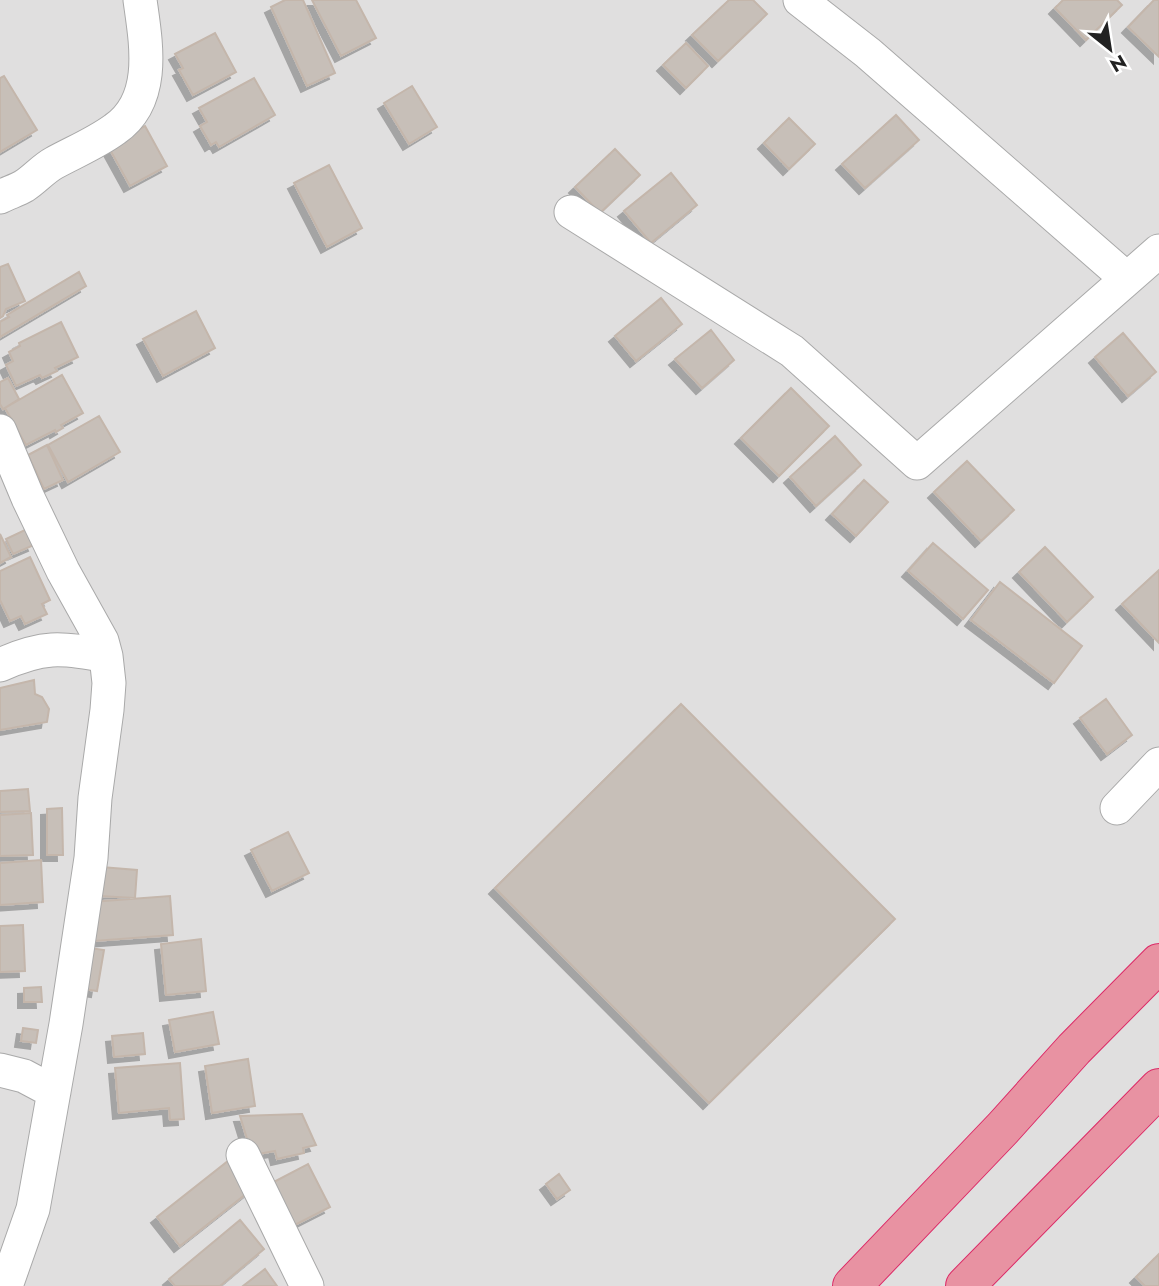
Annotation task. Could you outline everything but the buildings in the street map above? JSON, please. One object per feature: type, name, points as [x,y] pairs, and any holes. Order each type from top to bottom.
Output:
[{"type":"highway","points":[[852,1286],[1003,1128],[1074,1049],[1159,963]]},
{"type":"highway","points":[[965,1286],[1159,1088]]},
{"type":"street","points":[[0,197],[26,185],[48,166],[117,128],[130,116],[139,103],[144,84],[146,49],[140,0]]},
{"type":"street","points":[[800,0],[868,53],[1127,279]]},
{"type":"street","points":[[571,212],[792,351],[917,463],[1159,251]]},
{"type":"street","points":[[0,431],[28,498],[102,641],[109,683],[95,798],[92,858],[54,1092],[33,1209],[6,1286]]},
{"type":"street","points":[[0,665],[43,650],[61,649],[106,656]]},
{"type":"street","points":[[1117,808],[1159,764]]},
{"type":"street","points":[[0,1070],[24,1076],[54,1092]]},
{"type":"street","points":[[243,1155],[307,1286]]},
{"type":"shaded area","points":[[0,0],[1159,0],[1159,1286],[0,1286]]}]
